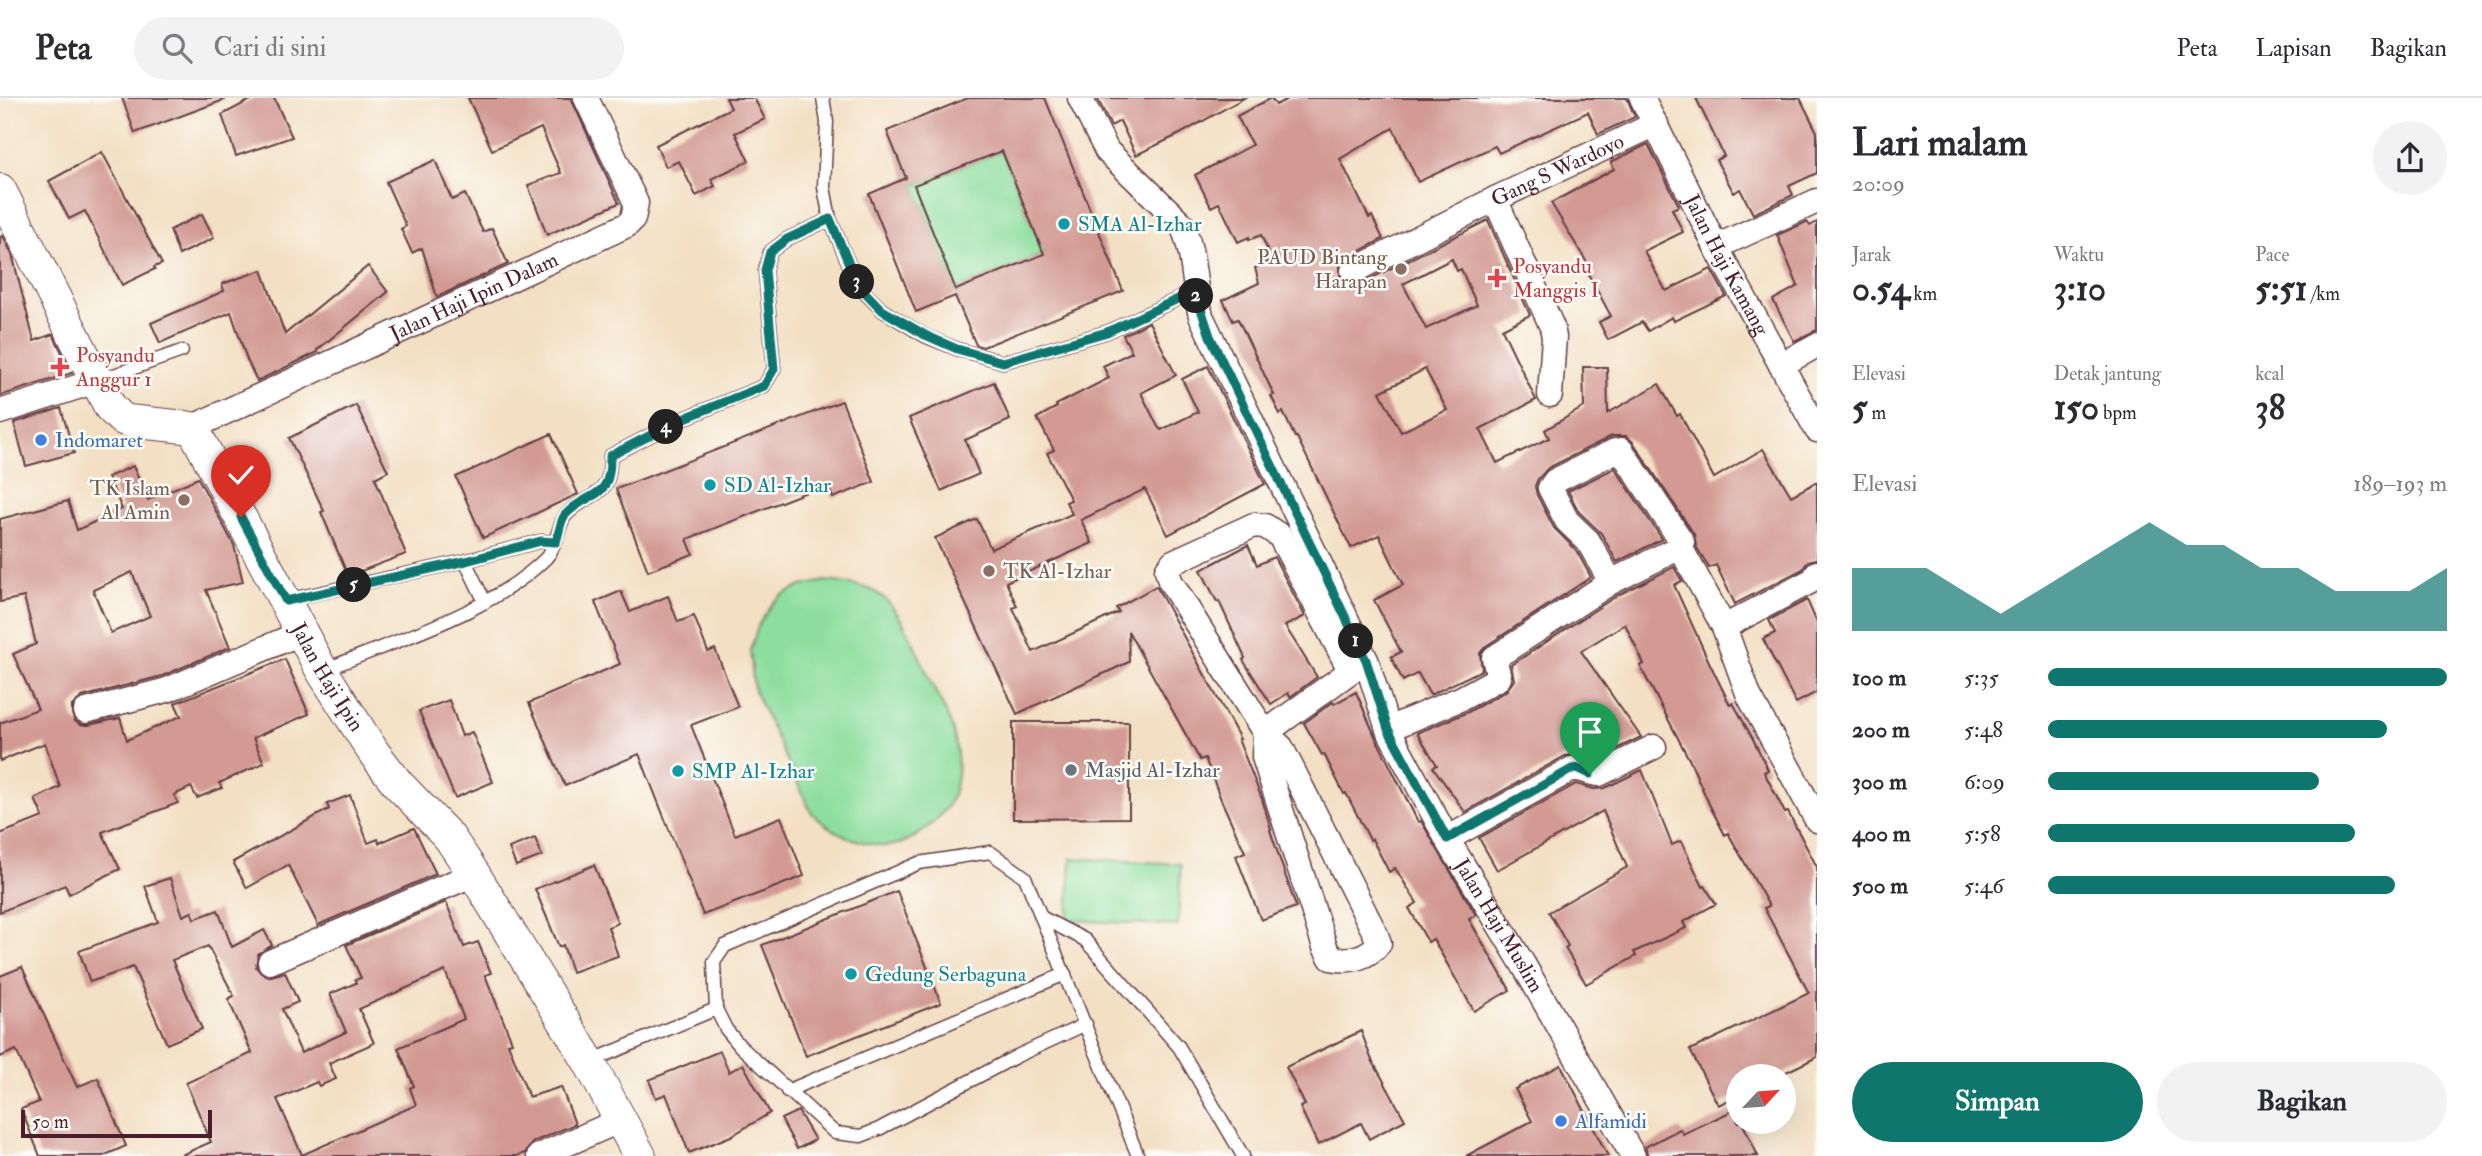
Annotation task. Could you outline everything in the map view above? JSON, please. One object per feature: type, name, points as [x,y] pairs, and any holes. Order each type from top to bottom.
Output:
[{"type":"street","name":"Jalan Haji Ipin Dalam","points":[[191,428],[627,225],[633,219],[636,203],[586,98]]},
{"type":"street","name":"Jalan Haji Muslim","points":[[1080,98],[1107,151],[1181,223],[1193,260],[1195,291],[1210,336],[1388,729],[1447,839],[1541,993],[1633,1156]]},
{"type":"street","name":"Jalan Haji Kamang","points":[[1642,98],[1716,247],[1817,430]]},
{"type":"street","name":"Gang S Wardoyo","points":[[1550,395],[1554,337],[1552,327],[1495,199],[1656,124]]},
{"type":"street","points":[[0,190],[110,407],[121,418],[191,428]]},
{"type":"street","points":[[1353,271],[1495,199]]},
{"type":"street","points":[[1716,247],[1817,201]]},
{"type":"street","points":[[1781,365],[1817,345]]},
{"type":"street","points":[[0,412],[96,381]]},
{"type":"street","name":"Jalan Haji Ipin","points":[[191,428],[322,671],[374,753],[398,784],[449,837],[474,874],[589,1062],[640,1156]]},
{"type":"street","points":[[1611,582],[1588,541],[1567,521],[1550,488],[1555,481],[1621,450],[1682,542],[1680,547],[1724,627],[1749,696],[1817,820]]},
{"type":"street","points":[[1265,733],[1264,757],[1325,947],[1331,958],[1354,959],[1374,950],[1379,943],[1376,934],[1281,747],[1265,733],[1170,581],[1167,570],[1173,562],[1254,525],[1265,526],[1280,536],[1358,665],[1265,733]]},
{"type":"street","points":[[1388,729],[1462,698],[1499,678],[1494,658],[1611,582],[1680,547]]},
{"type":"street","points":[[1724,627],[1815,579],[1817,573]]},
{"type":"street","points":[[86,711],[167,690],[303,632]]},
{"type":"street","points":[[1447,839],[1572,769],[1598,774],[1654,747]]},
{"type":"street","points":[[270,962],[474,874]]},
{"type":"street","points":[[539,1156],[621,1120]]},
{"type":"lane","points":[[823,98],[827,122],[824,187],[830,219],[858,285],[882,310],[925,335],[957,349],[1003,362],[1107,332],[1195,291]]},
{"type":"lane","points":[[322,671],[485,602],[548,556],[556,542],[564,516],[601,491],[608,481],[610,456],[680,420],[764,386],[774,369],[765,270],[770,252],[787,239],[830,219]]},
{"type":"lane","points":[[96,381],[182,351]]},
{"type":"lane","points":[[286,601],[466,561],[541,541],[556,542]]},
{"type":"lane","points":[[466,561],[485,602]]},
{"type":"lane","points":[[1086,1024],[1017,1056],[879,1129],[861,1136],[835,1133],[787,1091],[726,1029],[716,1009],[714,962],[725,946],[919,863],[990,852],[1024,877],[1086,1024],[1138,1156]]},
{"type":"lane","points":[[1041,917],[1084,940],[1179,1048],[1242,1156]]},
{"type":"lane","points":[[787,1091],[1065,974]]},
{"type":"lane","points":[[589,1062],[716,1009]]},
{"type":"green space","points":[[1002,151],[1044,254],[956,290],[914,185]]},
{"type":"green space","points":[[825,581],[872,591],[893,608],[913,642],[954,735],[958,767],[950,800],[928,827],[897,844],[884,846],[854,839],[832,829],[811,812],[754,690],[750,650],[759,624],[782,595],[802,586]]},
{"type":"green space","points":[[1071,858],[1181,864],[1178,926],[1068,920]]},
{"type":"building","points":[[122,98],[223,98],[224,100],[135,133]]},
{"type":"building","points":[[254,98],[274,98],[292,137],[236,156],[222,115]]},
{"type":"building","points":[[468,98],[571,98],[619,203],[547,235],[528,185],[561,173],[541,128],[492,150]]},
{"type":"building","points":[[726,98],[754,98],[765,119],[735,133],[749,161],[711,179],[715,186],[696,196],[679,161],[666,167],[656,145],[731,108]]},
{"type":"building","name":"SMA Al-Izhar","points":[[968,98],[1045,98],[1123,291],[983,347],[976,345],[955,296],[916,312],[869,194],[906,178],[887,131]],"holes":[[[1002,151],[1044,254],[956,290],[914,185]]]},
{"type":"building","points":[[1097,98],[1244,98],[1136,155],[1120,121],[1111,126]]},
{"type":"building","points":[[1271,98],[1276,105],[1289,98],[1627,98],[1635,117],[1598,134],[1588,112],[1499,153],[1495,146],[1418,182],[1393,128],[1340,159],[1369,218],[1372,216],[1383,239],[1340,263],[1340,277],[1345,284],[1360,284],[1488,220],[1530,315],[1502,329],[1536,400],[1480,429],[1497,463],[1549,438],[1545,430],[1584,407],[1583,367],[1607,367],[1608,413],[1659,384],[1677,416],[1680,414],[1714,478],[1763,449],[1791,496],[1817,482],[1817,559],[1808,561],[1803,569],[1735,604],[1716,565],[1709,568],[1696,546],[1694,534],[1633,442],[1626,436],[1612,436],[1548,468],[1535,486],[1554,528],[1576,550],[1591,577],[1486,646],[1480,653],[1482,670],[1430,695],[1418,673],[1403,681],[1391,657],[1401,652],[1374,600],[1403,585],[1379,535],[1351,548],[1297,437],[1271,396],[1274,395],[1238,319],[1233,321],[1223,300],[1259,283],[1255,268],[1272,260],[1261,235],[1238,242],[1219,203],[1211,207],[1195,175],[1252,145],[1237,116]],"holes":[[[1452,259],[1457,271],[1461,269],[1477,305],[1426,329],[1403,284]],[[1425,369],[1447,410],[1401,432],[1380,392]]]},
{"type":"building","points":[[1696,98],[1800,98],[1817,132],[1817,173],[1789,186],[1793,195],[1753,214],[1740,189],[1734,193],[1716,160],[1724,156]]},
{"type":"building","points":[[1648,144],[1679,206],[1672,209],[1683,232],[1644,251],[1666,291],[1711,269],[1726,296],[1674,321],[1672,317],[1648,331],[1642,322],[1608,340],[1599,322],[1611,316],[1585,268],[1589,266],[1551,203],[1614,169],[1611,162]]},
{"type":"building","points":[[102,152],[162,264],[122,285],[85,211],[69,219],[49,181]]},
{"type":"building","points":[[435,160],[452,200],[465,194],[483,232],[492,228],[508,264],[437,297],[422,248],[412,253],[401,229],[406,226],[386,182]]},
{"type":"building","points":[[202,214],[214,238],[179,255],[170,230]]},
{"type":"building","points":[[1807,222],[1810,226],[1817,222],[1817,330],[1794,341],[1773,300],[1798,286],[1777,235]]},
{"type":"building","points":[[3,236],[12,254],[34,341],[53,334],[72,373],[0,396],[0,237]]},
{"type":"building","points":[[368,266],[388,292],[317,350],[318,352],[257,381],[231,312],[160,343],[151,323],[224,291],[222,284],[262,270],[285,334]]},
{"type":"building","points":[[1149,322],[1176,375],[1141,393],[1158,427],[1161,430],[1198,412],[1182,379],[1208,366],[1265,484],[1168,535],[1145,489],[1081,520],[1092,543],[1006,582],[1017,606],[1013,608],[1033,652],[1119,612],[1116,608],[1156,586],[1240,739],[1296,907],[1261,920],[1236,856],[1245,852],[1205,758],[1200,760],[1128,631],[1129,662],[1017,714],[935,538],[977,519],[991,549],[1072,514],[1066,502],[1071,500],[1047,453],[1054,450],[1037,418],[1057,407],[1056,405],[1109,378],[1103,366],[1132,352],[1123,335]]},
{"type":"building","points":[[994,382],[1010,420],[965,440],[979,474],[941,491],[909,418]]},
{"type":"building","name":"SD Al-Izhar","points":[[842,401],[874,482],[833,498],[827,484],[687,539],[693,554],[648,571],[616,489]]},
{"type":"building","points":[[356,405],[388,471],[375,478],[406,554],[348,576],[321,512],[324,511],[289,438]]},
{"type":"building","points":[[61,408],[74,453],[26,466],[14,423]]},
{"type":"building","points":[[551,434],[578,494],[483,538],[456,477]]},
{"type":"building","points":[[133,466],[148,500],[198,478],[234,545],[243,582],[206,590],[230,647],[162,676],[82,697],[72,706],[75,721],[81,725],[89,725],[120,718],[127,740],[181,716],[175,703],[285,659],[309,714],[253,738],[264,763],[219,783],[222,788],[197,798],[191,787],[174,795],[178,803],[102,832],[120,869],[69,894],[65,885],[0,912],[0,834],[43,817],[35,799],[60,787],[45,743],[0,761],[0,723],[38,709],[13,654],[36,644],[24,597],[0,602],[0,519],[68,501],[77,530],[122,509],[108,477]],"holes":[[[132,572],[150,616],[111,633],[93,590]]]},
{"type":"building","points":[[1615,468],[1662,539],[1617,562],[1601,533],[1579,512],[1568,491]]},
{"type":"building","points":[[1248,545],[1257,565],[1274,557],[1305,616],[1285,626],[1317,677],[1290,697],[1288,693],[1271,704],[1243,660],[1245,658],[1219,601],[1217,602],[1201,570]]},
{"type":"building","points":[[1674,567],[1682,581],[1674,585],[1710,664],[1730,705],[1733,703],[1753,739],[1768,770],[1764,772],[1785,813],[1788,812],[1817,867],[1817,1057],[1796,1067],[1796,1064],[1726,1064],[1726,1101],[1718,1105],[1690,1050],[1809,993],[1764,908],[1769,906],[1728,833],[1725,835],[1640,666],[1644,664],[1625,624],[1581,651],[1641,737],[1596,759],[1580,754],[1565,756],[1465,812],[1433,767],[1437,765],[1417,733],[1468,712],[1506,691],[1514,680],[1511,665],[1618,595]]},
{"type":"building","points":[[621,591],[630,612],[668,596],[678,622],[694,616],[708,652],[715,649],[738,707],[691,725],[735,835],[781,817],[804,876],[703,915],[639,754],[565,786],[529,703],[620,664],[595,602]]},
{"type":"building","points":[[1807,600],[1817,623],[1817,692],[1796,703],[1763,639],[1775,633],[1769,620]]},
{"type":"building","points":[[1356,692],[1418,822],[1421,821],[1476,915],[1469,919],[1510,990],[1474,1011],[1433,939],[1428,942],[1409,908],[1417,903],[1395,868],[1389,872],[1304,723],[1333,702],[1334,704]]},
{"type":"building","points":[[449,700],[462,736],[472,732],[493,782],[455,798],[419,711]]},
{"type":"building","name":"Masjid Al-Izhar","points":[[1013,722],[1129,722],[1129,818],[1013,819]]},
{"type":"building","points":[[1642,770],[1672,845],[1681,841],[1703,887],[1705,886],[1716,904],[1683,922],[1686,928],[1634,952],[1636,956],[1586,984],[1565,948],[1568,946],[1549,912],[1627,867],[1603,811],[1497,870],[1479,838],[1576,784],[1594,789],[1605,788]]},
{"type":"building","points":[[350,795],[368,843],[378,839],[379,843],[414,828],[436,874],[318,925],[288,865],[247,888],[233,862],[329,809],[327,804]]},
{"type":"building","points":[[535,838],[542,856],[516,866],[509,848]]},
{"type":"building","points":[[594,865],[618,923],[608,927],[618,956],[572,972],[563,945],[559,947],[535,889]]},
{"type":"building","points":[[170,878],[183,916],[192,912],[194,919],[218,910],[232,947],[264,930],[272,945],[258,954],[256,967],[268,977],[285,972],[298,1002],[282,1009],[301,1053],[346,1032],[330,994],[356,983],[355,980],[361,978],[346,945],[446,902],[464,947],[478,942],[491,973],[485,975],[512,1042],[508,1043],[529,1097],[561,1087],[575,1124],[533,1142],[525,1153],[517,1156],[179,1156],[211,1142],[186,1083],[252,1053],[228,999],[234,996],[208,946],[172,960],[202,1029],[167,1044],[133,967],[90,982],[79,951],[158,922],[145,886]],"holes":[[[445,971],[464,1019],[398,1048],[414,1086],[410,1088],[416,1105],[302,1155],[277,1099],[317,1082],[319,1086],[336,1079],[329,1063],[374,1043],[359,1009]]]},
{"type":"building","name":"Gedung Serbaguna","points":[[897,891],[941,1003],[806,1056],[762,945]]},
{"type":"building","points":[[22,967],[77,1087],[98,1078],[126,1146],[103,1156],[40,1156],[21,1109],[39,1102],[16,1050],[0,1057],[0,976]]},
{"type":"building","points":[[1361,1031],[1371,1058],[1405,1120],[1369,1139],[1361,1123],[1318,1145],[1300,1107],[1305,1105],[1286,1067]]},
{"type":"building","points":[[720,1051],[729,1072],[743,1064],[770,1113],[731,1136],[689,1153],[666,1094],[656,1098],[649,1080]]},
{"type":"building","name":"Alfamidi","points":[[1561,1065],[1608,1156],[1466,1156],[1532,1121],[1515,1089]]},
{"type":"building","points":[[798,1111],[815,1140],[797,1149],[781,1119]]},
{"type":"building","points":[[1726,1114],[1726,1134],[1748,1134],[1758,1156],[1648,1156],[1645,1147],[1680,1129],[1683,1134]]},
{"type":"place","name":"SMA Al-Izhar","points":[[1064,224]]},
{"type":"place","name":"PAUD Bintang Harapan","points":[[1401,269]]},
{"type":"place","name":"Posyandu Manggis I","points":[[1497,278]]},
{"type":"place","name":"Posyandu Anggur 1","points":[[60,367]]},
{"type":"place","name":"Indomaret","points":[[41,440]]},
{"type":"place","name":"SD Al-Izhar","points":[[710,485]]},
{"type":"place","name":"TK Islam Al Amin","points":[[184,500]]},
{"type":"place","name":"TK Al-Izhar","points":[[989,571]]},
{"type":"place","name":"Masjid Al-Izhar","points":[[1071,770]]},
{"type":"place","name":"SMP Al-Izhar","points":[[678,771]]},
{"type":"place","name":"Gedung Serbaguna","points":[[851,974]]},
{"type":"place","name":"Alfamidi","points":[[1561,1121]]},
{"type":"route","points":[[241,517],[286,601],[466,561],[541,541],[556,542],[564,516],[601,491],[608,481],[610,456],[680,420],[764,386],[774,369],[765,270],[770,252],[787,239],[830,219],[858,285],[882,310],[925,335],[957,349],[1003,362],[1107,332],[1195,291],[1210,336],[1366,660],[1388,729],[1447,839],[1572,769],[1577,768],[1590,774]]}]
